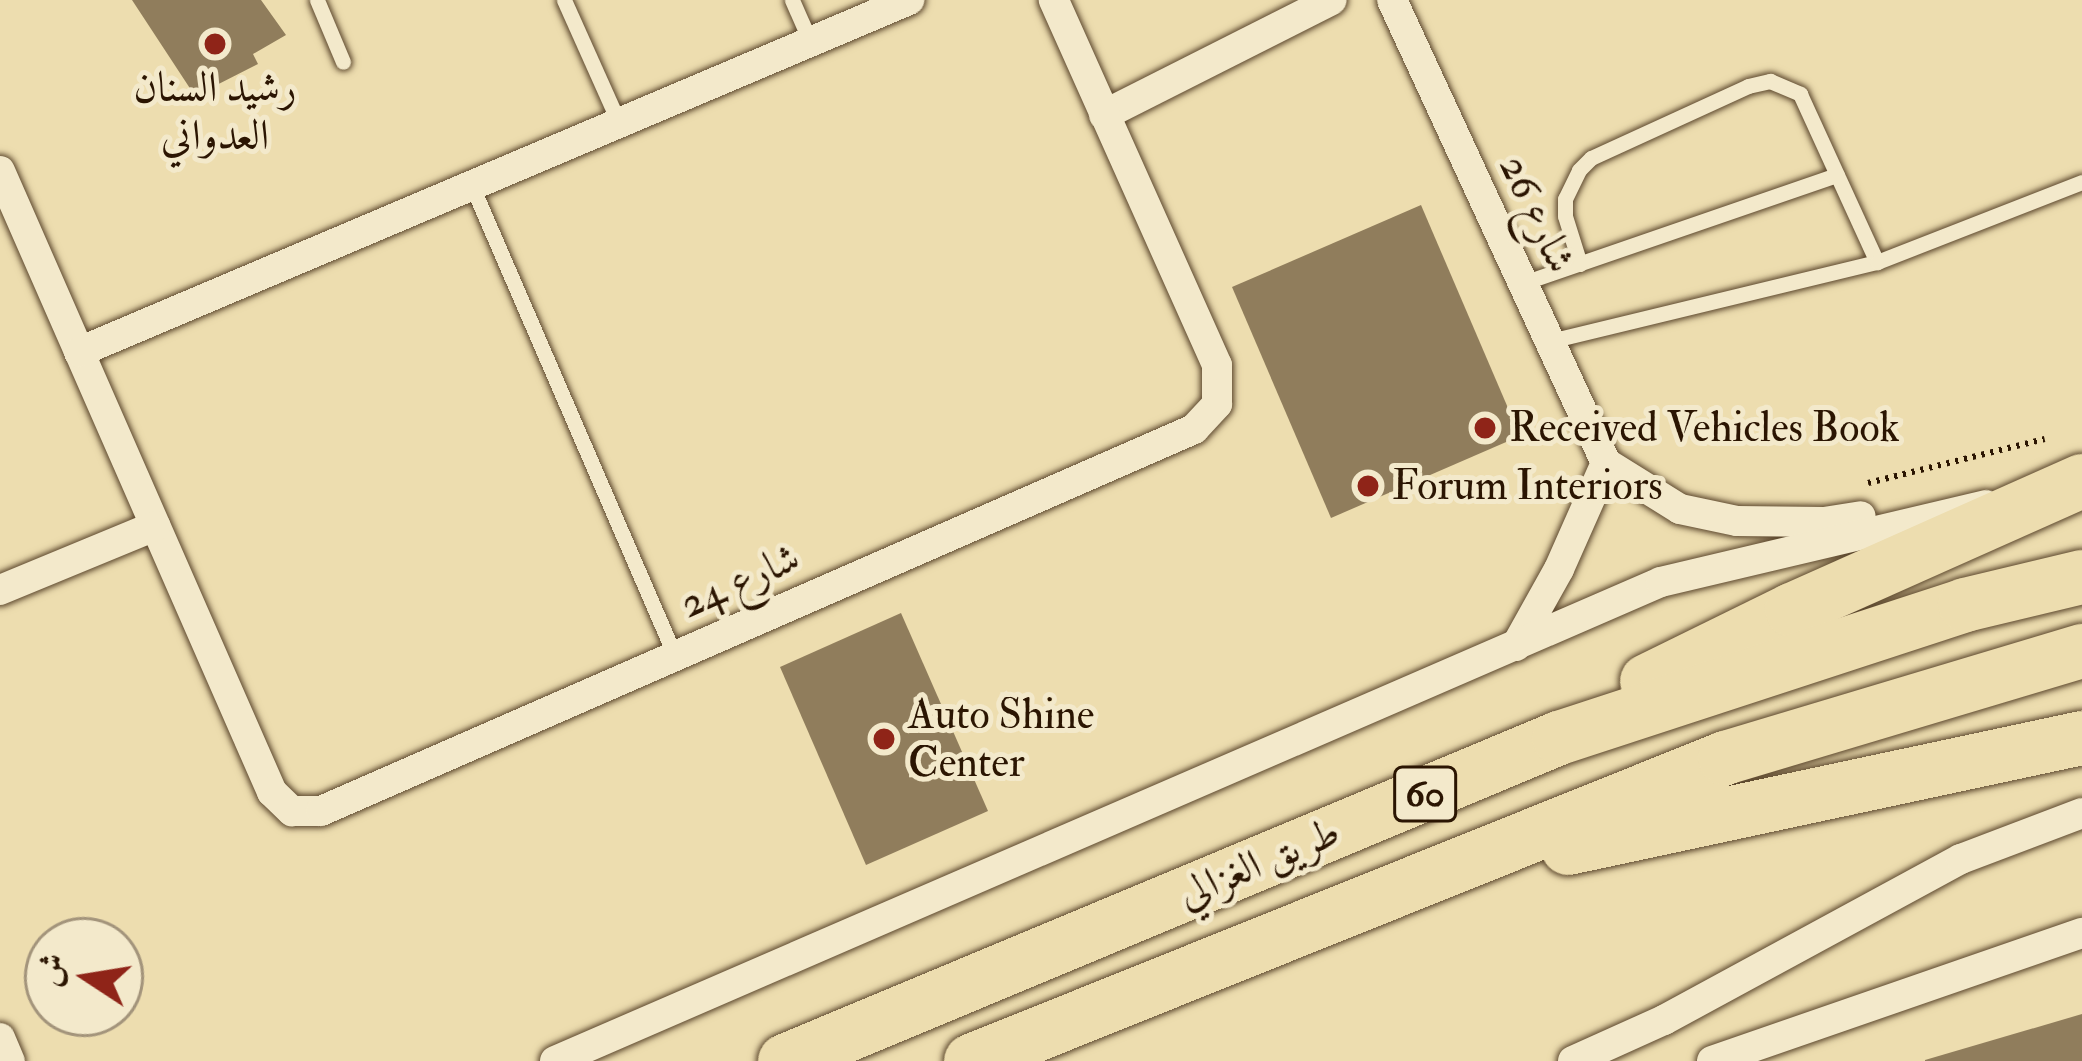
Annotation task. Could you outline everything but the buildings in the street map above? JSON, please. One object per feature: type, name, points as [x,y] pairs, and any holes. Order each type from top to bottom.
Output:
[{"type":"highway","points":[[1559,738],[1661,672],[2067,488]]},
{"type":"highway","name":"طريق الغزالي","points":[[785,1061],[1559,738],[1965,605],[2082,577]]},
{"type":"highway","name":"طريق الغزالي","points":[[971,1061],[1725,758],[2082,651]]},
{"type":"highway","points":[[1413,881],[2082,738]]},
{"type":"street","points":[[80,352],[909,0]]},
{"type":"street","name":"شارع 24","points":[[0,171],[272,792],[292,811],[321,811],[1194,429],[1217,404],[1217,365],[1054,0]]},
{"type":"street","points":[[1104,116],[1332,0]]},
{"type":"street","name":"شارع 26","points":[[1393,0],[1606,463]]},
{"type":"street","points":[[1516,646],[1559,569],[1606,463],[1680,509],[1737,521],[1824,521],[1910,508],[1957,509]]},
{"type":"street","points":[[555,1061],[1661,582],[1957,509],[2067,488]]},
{"type":"street","points":[[0,590],[155,526]]},
{"type":"street","points":[[1573,1061],[1664,1020],[1961,859],[2082,813]]},
{"type":"street","points":[[1712,1061],[2082,933]]},
{"type":"street","points":[[0,1038],[10,1061]]},
{"type":"lane","points":[[316,0],[343,62]]},
{"type":"lane","points":[[564,0],[619,124]]},
{"type":"lane","points":[[792,0],[810,41]]},
{"type":"lane","points":[[1580,264],[1564,216],[1565,200],[1579,170],[1591,158],[1748,86],[1770,82],[1800,94],[1877,262]]},
{"type":"lane","points":[[1523,284],[1837,175]]},
{"type":"lane","points":[[1550,341],[1877,262],[2082,182]]},
{"type":"lane","points":[[472,186],[675,656]]},
{"type":"place","name":"رشيد السنان العدواني","points":[[215,44]]},
{"type":"place","name":"Received Vehicles Book","points":[[1485,428]]},
{"type":"place","name":"Forum Interiors","points":[[1368,486]]},
{"type":"place","name":"Auto Shine Center","points":[[884,739]]}]
